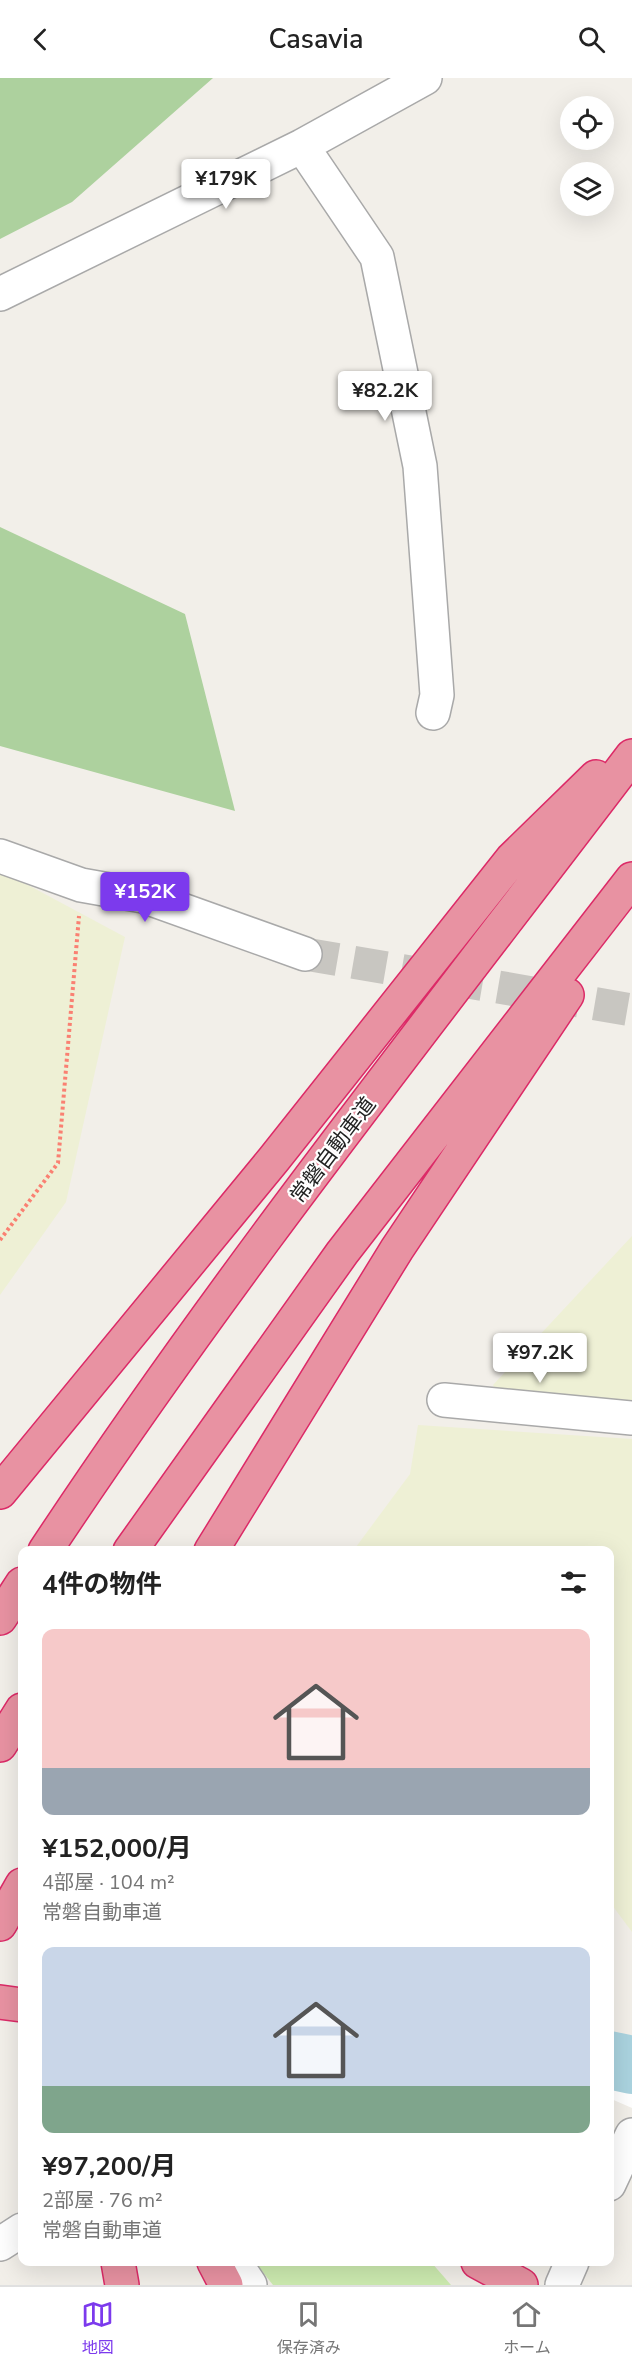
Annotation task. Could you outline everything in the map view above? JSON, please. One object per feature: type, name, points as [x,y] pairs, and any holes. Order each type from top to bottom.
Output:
[{"type":"highway","points":[[0,1492],[274,1159],[512,859],[632,741]]},
{"type":"highway","name":"常磐自動車道","points":[[48,1546],[113,1448],[294,1202],[632,756]]},
{"type":"highway","points":[[134,1546],[342,1254],[632,879]]},
{"type":"highway","points":[[214,1546],[397,1249],[632,899]]},
{"type":"highway","points":[[0,1618],[18,1590]]},
{"type":"highway","points":[[0,1745],[18,1716]]},
{"type":"highway","points":[[0,1924],[18,1892]]},
{"type":"highway","points":[[0,2002],[18,2004]]},
{"type":"highway","points":[[215,2266],[226,2285]]},
{"type":"highway","points":[[485,2266],[521,2285]]},
{"type":"street","points":[[0,294],[302,146],[425,78]]},
{"type":"street","points":[[302,146],[377,257],[420,466],[437,695],[433,713]]},
{"type":"street","points":[[0,855],[81,885],[143,896],[305,954]]},
{"type":"street","points":[[444,1400],[632,1418]]},
{"type":"street","points":[[614,2173],[632,2135]]},
{"type":"street","points":[[0,2244],[18,2233]]},
{"type":"street","points":[[231,2266],[244,2276],[250,2285]]},
{"type":"street","points":[[562,2285],[571,2266]]},
{"type":"path","points":[[0,1240],[58,1163],[81,885]]},
{"type":"green space","points":[[0,78],[213,78],[72,202],[0,239]]},
{"type":"green space","points":[[0,527],[185,614],[235,811],[0,746]]},
{"type":"green space","points":[[0,870],[125,937],[66,1202],[0,1295]]},
{"type":"green space","points":[[632,1236],[632,1403],[497,1393],[493,1385]]},
{"type":"green space","points":[[418,1425],[632,1439],[632,1932],[614,1908],[614,1546],[357,1546],[410,1474]]},
{"type":"green space","points":[[258,2266],[434,2266],[451,2285],[273,2285]]},
{"type":"pier","points":[[632,2035],[632,2108],[614,2100],[614,2073]]},
{"type":"waterway","points":[[614,2061],[632,2065]]},
{"type":"tunnel","points":[[305,954],[632,1010]]}]
